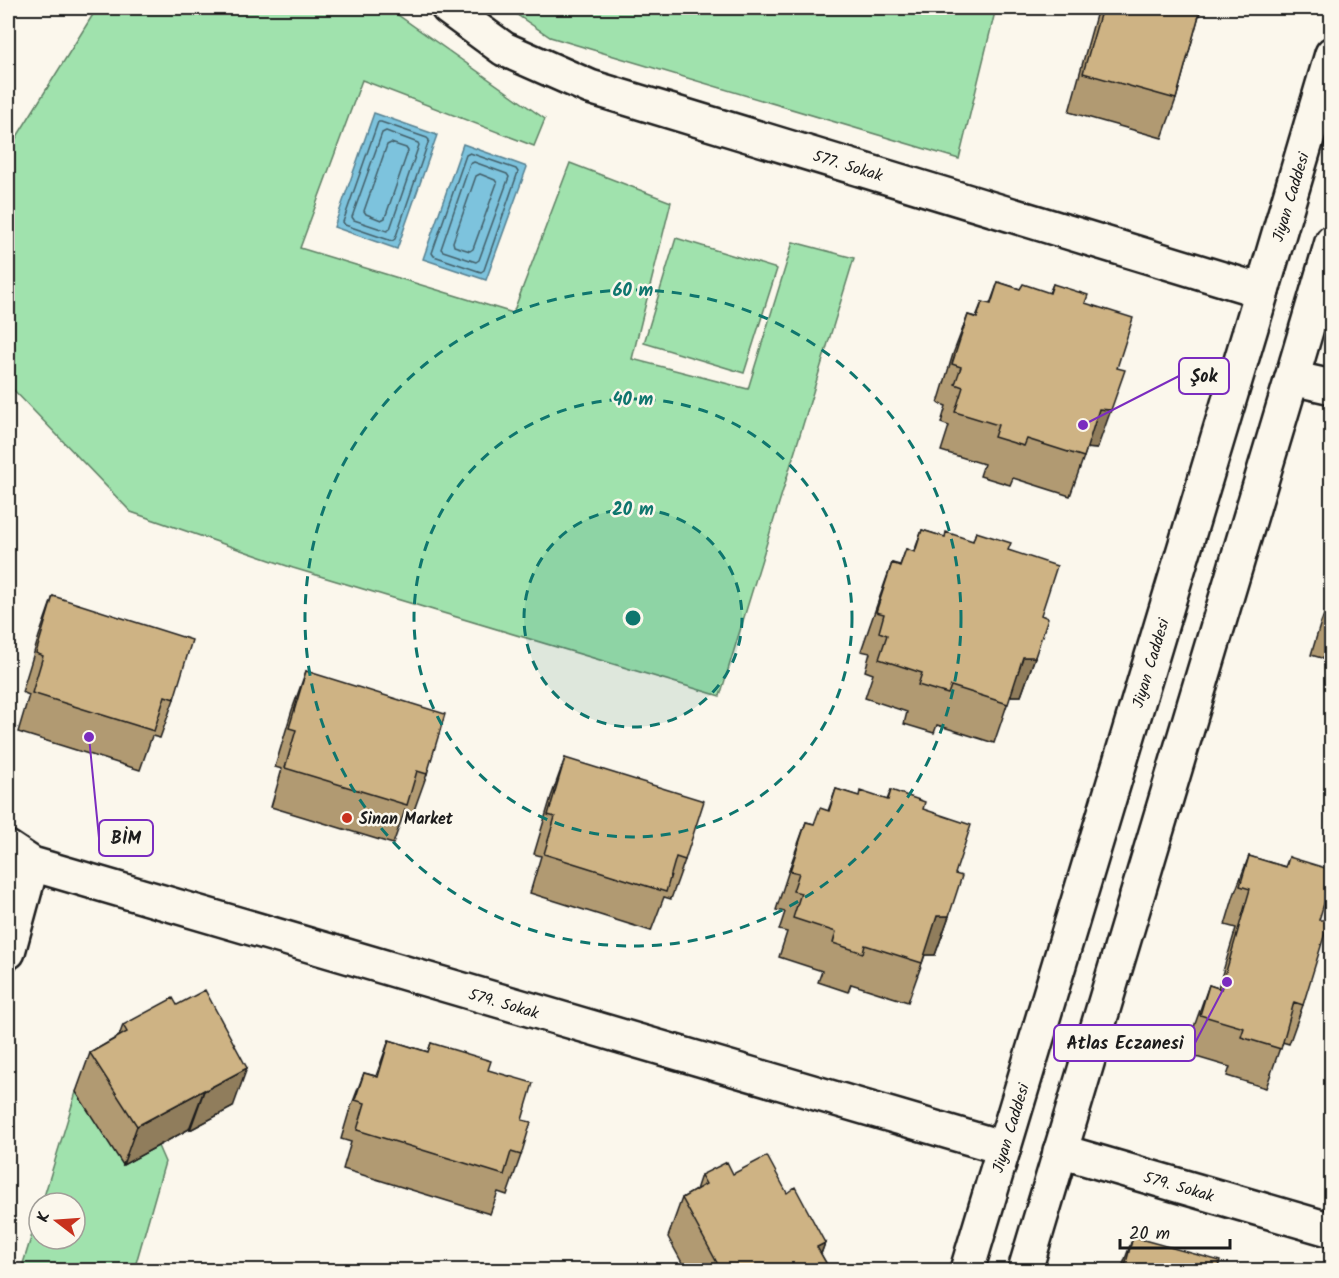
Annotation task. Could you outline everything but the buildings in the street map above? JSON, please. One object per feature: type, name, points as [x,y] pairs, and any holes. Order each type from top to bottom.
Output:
[{"type":"main road","name":"577. Sokak","points":[[448,8],[504,49],[590,87],[1262,291]]},
{"type":"main road","name":"Jiyan Caddesi","points":[[967,1270],[1332,54]]},
{"type":"main road","points":[[1025,1270],[1332,242]]},
{"type":"main road","points":[[1292,378],[1332,387]]},
{"type":"main road","points":[[8,952],[20,856]]},
{"type":"main road","name":"579. Sokak","points":[[20,856],[1004,1148]]},
{"type":"main road","name":"579. Sokak","points":[[1060,1151],[1332,1230]]},
{"type":"green space","points":[[97,8],[388,8],[545,119],[534,146],[362,80],[300,248],[513,313],[570,163],[671,202],[632,359],[748,389],[793,242],[854,258],[720,696],[293,568],[131,512],[8,384],[8,151]]},
{"type":"green space","points":[[507,8],[996,8],[959,159],[550,37]]},
{"type":"green space","points":[[676,238],[777,269],[744,373],[644,343]]},
{"type":"green space","points":[[76,1092],[123,1164],[158,1146],[165,1162],[134,1270],[21,1270],[27,1251],[87,1251],[87,1191],[46,1191]]},
{"type":"water","points":[[374,113],[437,135],[397,249],[334,227]]},
{"type":"water","points":[[463,144],[527,167],[486,280],[423,259]]},
{"type":"place","name":"Şok","points":[[1083,425]]},
{"type":"place","name":"BİM","points":[[89,737]]},
{"type":"place","name":"Sinan Market","points":[[347,818]]},
{"type":"place","name":"Atlas Eczanesi","points":[[1227,982]]}]
